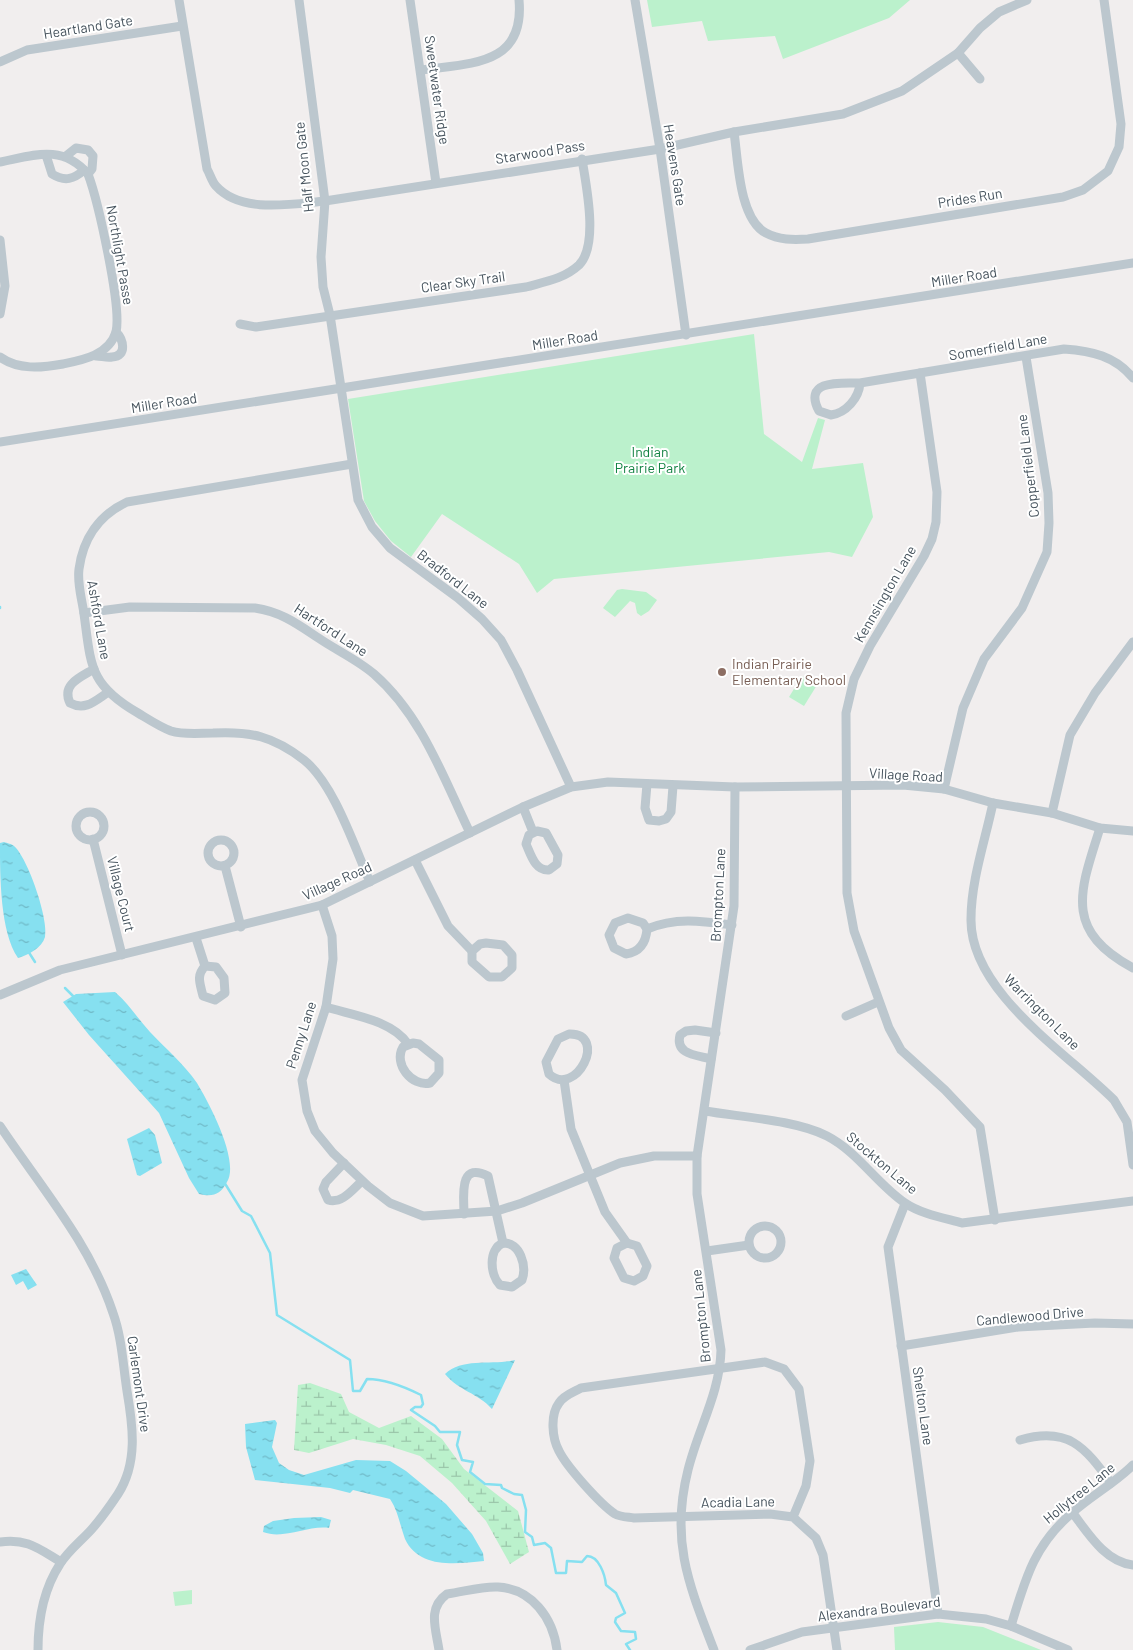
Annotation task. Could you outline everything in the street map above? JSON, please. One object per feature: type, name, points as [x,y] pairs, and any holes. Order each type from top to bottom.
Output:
[{"type":"street","name":"Starwood Pass","points":[[179,0],[207,169],[216,186],[233,197],[253,204],[274,206],[325,201],[582,159],[660,149],[734,132],[843,114],[902,91],[958,53],[980,28],[999,12],[1027,0]]},
{"type":"street","name":"Half Moon Gate","points":[[299,0],[325,201],[321,257],[323,287],[330,315],[340,390]]},
{"type":"street","name":"Sweetwater Ridge","points":[[410,0],[422,70],[436,183]]},
{"type":"street","points":[[422,70],[491,58],[512,42],[517,30],[519,0]]},
{"type":"street","name":"Heavens Gate","points":[[635,0],[660,149],[686,335]]},
{"type":"street","name":"Prides Run","points":[[734,132],[744,198],[750,219],[765,233],[787,240],[808,239],[1063,197],[1083,190],[1108,171],[1119,147],[1121,124],[1104,0]]},
{"type":"street","name":"Heartland Gate","points":[[0,62],[27,50],[182,26]]},
{"type":"street","points":[[958,53],[980,80]]},
{"type":"street","name":"Northlight Passe","points":[[0,162],[46,155],[60,154],[66,156],[76,148],[88,150],[93,156],[94,162],[86,172],[96,196],[116,308],[116,332],[123,343],[122,350],[112,357],[96,356]]},
{"type":"street","points":[[46,155],[52,174],[59,179],[74,178],[86,172],[66,156]]},
{"type":"street","name":"Clear Sky Trail","points":[[240,324],[256,327],[526,287],[551,281],[568,273],[580,264],[590,237],[590,214],[582,159]]},
{"type":"street","points":[[0,240],[4,286],[0,314]]},
{"type":"street","name":"Miller Road","points":[[0,442],[1133,264]]},
{"type":"street","points":[[0,358],[8,363],[28,368],[96,356],[109,344],[116,332]]},
{"type":"street","name":"Somerfield Lane","points":[[860,383],[860,390],[847,409],[831,415],[819,411],[815,405],[815,396],[818,389],[829,383],[860,383],[1026,357],[1064,349],[1088,350],[1111,358],[1133,378]]},
{"type":"street","name":"Copperfield Lane","points":[[944,789],[963,708],[984,660],[1022,608],[1047,552],[1048,493],[1026,357]]},
{"type":"street","name":"Kennsington Lane","points":[[920,374],[938,492],[936,522],[932,539],[924,556],[870,646],[854,679],[846,713],[848,893],[854,931],[878,1002],[901,1050],[945,1090],[980,1127],[995,1220]]},
{"type":"street","name":"Bradford Lane","points":[[340,390],[358,500],[372,527],[390,548],[458,598],[482,619],[501,640],[517,670],[571,787]]},
{"type":"street","name":"Ashford Lane","points":[[352,464],[141,498],[114,508],[95,526],[81,554],[78,577],[88,650],[94,669],[107,693],[122,704],[172,731],[195,733],[244,732],[266,737],[303,760],[321,777],[370,882]]},
{"type":"street","name":"Hartford Lane","points":[[84,614],[138,607],[255,608],[268,610],[292,619],[373,673],[398,697],[420,729],[470,833]]},
{"type":"street","points":[[1052,813],[1070,735],[1095,693],[1133,642]]},
{"type":"street","points":[[94,669],[70,684],[67,691],[70,702],[77,707],[84,707],[107,693]]},
{"type":"street","name":"Village Road","points":[[0,995],[60,970],[241,927],[322,905],[523,807],[571,787],[608,782],[735,788],[903,785],[944,789],[993,803],[1052,813],[1100,828],[1133,831]]},
{"type":"street","points":[[646,784],[645,808],[649,820],[653,821],[666,819],[671,812],[673,786]]},
{"type":"street","name":"Brompton Lane","points":[[714,1650],[684,1568],[680,1517],[688,1470],[712,1402],[720,1369],[721,1350],[697,1194],[697,1156],[734,906],[735,788]]},
{"type":"street","name":"Warrington Lane","points":[[993,803],[973,899],[971,920],[975,948],[996,989],[1114,1100],[1127,1122],[1133,1165]]},
{"type":"street","points":[[523,807],[532,832]]},
{"type":"street","points":[[1100,828],[1084,880],[1082,912],[1097,942],[1133,968]]},
{"type":"street","points":[[542,831],[549,837],[558,855],[558,860],[553,868],[544,870],[536,865],[526,844],[532,832],[542,831]]},
{"type":"street","name":"Village Court","points":[[93,839],[122,955]]},
{"type":"street","points":[[415,860],[448,926],[472,951],[472,962],[489,976],[502,977],[512,968],[512,955],[503,946],[480,944],[472,951]]},
{"type":"street","points":[[225,866],[241,927]]},
{"type":"street","name":"Penny Lane","points":[[322,905],[333,947],[326,1007],[302,1080],[307,1111],[316,1131],[344,1163],[390,1203],[423,1216],[496,1211],[522,1203],[620,1163],[654,1156],[697,1156]]},
{"type":"street","points":[[621,919],[642,923],[647,929],[647,937],[643,944],[633,953],[619,952],[610,942],[611,928],[621,919]]},
{"type":"street","points":[[647,929],[662,923],[687,920],[732,925]]},
{"type":"street","points":[[196,938],[205,966]]},
{"type":"street","points":[[846,1016],[878,1002]]},
{"type":"street","points":[[326,1007],[385,1025],[403,1037],[408,1044]]},
{"type":"street","points":[[711,1059],[686,1053],[681,1049],[680,1035],[686,1031],[716,1033]]},
{"type":"street","points":[[574,1034],[584,1040],[588,1055],[586,1061],[575,1074],[564,1080],[558,1081],[549,1074],[546,1062],[558,1039],[574,1034]]},
{"type":"street","points":[[408,1044],[418,1044],[439,1060],[439,1073],[430,1083],[417,1083],[412,1080],[401,1062],[401,1052],[408,1044]]},
{"type":"street","points":[[564,1080],[570,1129],[605,1212],[626,1243]]},
{"type":"street","name":"Stockton Lane","points":[[704,1112],[805,1128],[828,1136],[856,1157],[905,1204],[936,1216],[962,1223],[1133,1201]]},
{"type":"street","name":"Carlemont Drive","points":[[0,1126],[68,1223],[107,1295],[120,1339],[131,1414],[133,1444],[130,1465],[120,1492],[93,1528],[61,1562],[50,1580],[42,1603],[38,1627],[38,1650]]},
{"type":"street","points":[[344,1163],[326,1182],[323,1190],[328,1200],[334,1202],[342,1199],[362,1180]]},
{"type":"street","points":[[464,1214],[464,1181],[473,1173],[481,1172],[488,1176],[503,1243]]},
{"type":"street","name":"Shelton Lane","points":[[905,1204],[888,1247],[938,1614]]},
{"type":"street","points":[[503,1243],[508,1243],[517,1248],[524,1268],[522,1280],[512,1287],[500,1285],[493,1275],[493,1254],[498,1245],[503,1243]]},
{"type":"street","points":[[707,1251],[749,1244]]},
{"type":"street","name":"Candlewood Drive","points":[[901,1346],[1018,1328],[1095,1323],[1133,1324]]},
{"type":"street","name":"Acadia Lane","points":[[793,1517],[806,1486],[810,1461],[799,1389],[784,1369],[765,1362],[581,1388],[558,1403],[553,1416],[554,1437],[559,1452],[601,1503],[617,1515],[634,1518],[770,1514],[793,1517],[816,1538],[823,1555],[837,1650]]},
{"type":"street","points":[[1020,1440],[1042,1435],[1066,1437],[1090,1455],[1111,1483]]},
{"type":"street","name":"Hollytree Lane","points":[[1011,1626],[1036,1553],[1050,1534],[1072,1512],[1133,1465]]},
{"type":"street","points":[[1072,1512],[1098,1545],[1115,1560],[1133,1565]]},
{"type":"street","points":[[0,1542],[21,1541],[38,1547],[61,1562]]},
{"type":"street","points":[[439,1650],[434,1615],[435,1606],[440,1598],[447,1594],[497,1587],[525,1595],[539,1607],[548,1617],[557,1650]]},
{"type":"street","name":"Alexandra Boulevard","points":[[750,1650],[802,1632],[938,1614],[986,1619],[1011,1626],[1068,1650]]},
{"type":"green space","points":[[647,0],[910,0],[889,18],[783,59],[775,36],[708,41],[702,21],[652,27]]},
{"type":"green space","name":"Indian Prairie Park","points":[[754,334],[764,434],[802,462],[818,418],[825,420],[812,469],[863,463],[873,517],[852,557],[829,552],[554,579],[537,593],[519,564],[442,514],[411,557],[391,541],[375,521],[364,501],[348,399]]},
{"type":"green space","points":[[617,590],[646,592],[657,600],[649,611],[641,616],[637,613],[635,603],[630,601],[615,617],[603,608]]},
{"type":"green space","points":[[802,676],[817,685],[804,706],[789,697]]},
{"type":"green space","points":[[310,1383],[341,1394],[349,1412],[379,1428],[411,1416],[442,1439],[464,1469],[518,1511],[529,1552],[510,1564],[486,1521],[452,1483],[420,1456],[386,1445],[353,1439],[309,1453],[294,1450],[298,1385]]},
{"type":"green space","points":[[192,1590],[192,1604],[175,1606],[173,1592]]},
{"type":"green space","points":[[938,1622],[983,1627],[1041,1650],[895,1650],[894,1627]]},
{"type":"water","points":[[4,842],[14,846],[20,853],[31,876],[44,917],[45,937],[43,941],[38,948],[18,958],[8,934],[2,903],[0,843]]},
{"type":"water","points":[[115,992],[186,1069],[197,1083],[209,1104],[221,1132],[229,1160],[230,1173],[227,1182],[222,1190],[216,1194],[199,1194],[189,1178],[159,1113],[89,1035],[63,1002],[76,994]]},
{"type":"water","points":[[149,1128],[155,1135],[162,1163],[140,1176],[137,1175],[127,1139]]},
{"type":"water","points":[[26,1269],[37,1285],[28,1290],[23,1281],[16,1285],[11,1275]]},
{"type":"water","points":[[515,1360],[492,1409],[481,1399],[450,1380],[445,1374],[460,1365]]},
{"type":"water","points":[[275,1420],[277,1423],[272,1447],[279,1463],[289,1470],[304,1475],[356,1460],[390,1461],[406,1471],[446,1504],[472,1534],[483,1553],[484,1561],[450,1563],[429,1560],[419,1556],[411,1549],[405,1539],[397,1513],[390,1499],[353,1490],[350,1493],[330,1488],[255,1480],[246,1447],[245,1424]]},
{"type":"water","points":[[321,1517],[331,1520],[329,1528],[313,1528],[279,1534],[263,1532],[264,1526],[273,1521]]},
{"type":"waterway","points":[[28,951],[35,962]]},
{"type":"waterway","points":[[65,988],[74,997]]},
{"type":"waterway","points":[[224,1182],[242,1211],[251,1216],[270,1253],[277,1315],[350,1360],[353,1391],[360,1391],[367,1379],[374,1379],[395,1384],[421,1395],[423,1404],[421,1407],[415,1407],[411,1410],[435,1426],[440,1432],[460,1432],[457,1445],[462,1460],[473,1462],[470,1472],[485,1484],[501,1485],[502,1488],[514,1494],[522,1495],[526,1510],[525,1532],[532,1537],[534,1545],[545,1543],[551,1548],[556,1573],[566,1573],[567,1561],[582,1562],[587,1556],[595,1559],[603,1571],[606,1585],[616,1593],[625,1613],[616,1618],[615,1622],[621,1631],[635,1632],[636,1639],[626,1644],[630,1650]]},
{"type":"place","name":"Indian Prairie Elementary School","points":[[722,672]]}]
